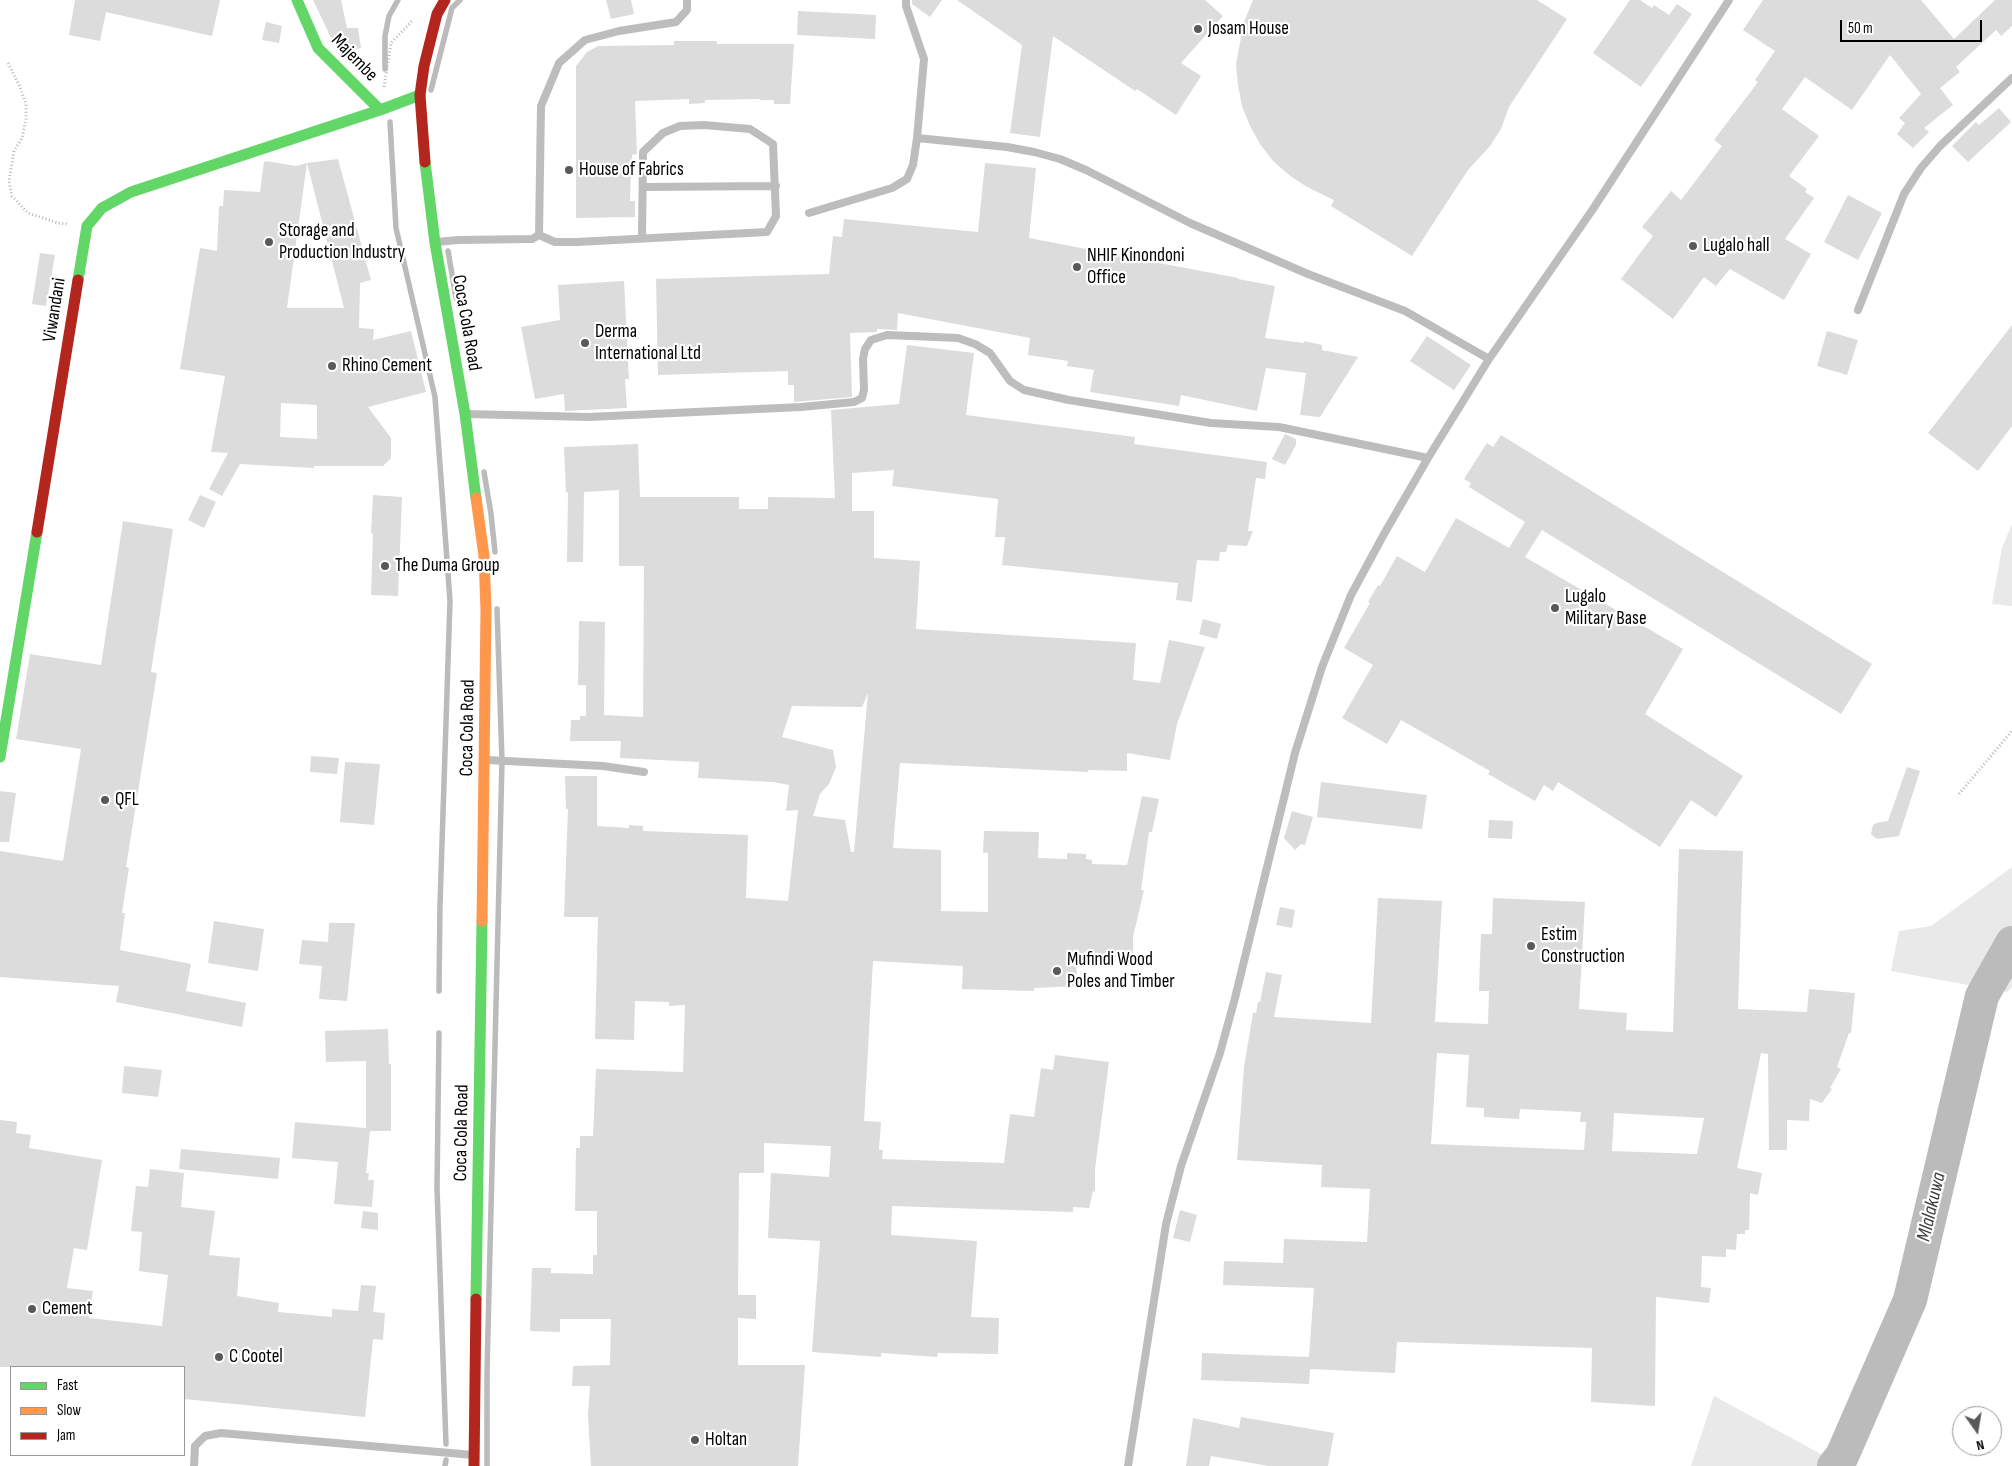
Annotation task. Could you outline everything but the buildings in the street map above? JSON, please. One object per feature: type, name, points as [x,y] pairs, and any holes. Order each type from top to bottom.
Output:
[{"type":"main road","name":"Majembe","points":[[297,0],[318,48],[380,110]]},
{"type":"main road","name":"Coca Cola Road","points":[[445,0],[437,14],[428,43],[420,94],[423,149],[435,243],[465,414],[484,556],[486,610],[474,1460]]},
{"type":"main road","points":[[87,226],[102,208],[132,192],[380,110],[420,94]]},
{"type":"main road","name":"Viwandani","points":[[0,757],[87,226]]},
{"type":"lane","points":[[539,234],[541,106],[558,63],[585,40],[619,31],[676,22],[687,10],[686,0]]},
{"type":"lane","points":[[809,213],[892,188],[907,179],[913,165],[917,138],[924,59],[906,6],[906,0]]},
{"type":"lane","points":[[1128,1466],[1166,1224],[1181,1166],[1220,1053],[1236,998],[1295,753],[1322,667],[1351,595],[1428,458],[1489,359],[1598,201],[1729,0]]},
{"type":"lane","points":[[1858,310],[1904,194],[1921,168],[1940,146],[2012,78]]},
{"type":"lane","points":[[539,234],[555,242],[642,238],[767,232],[776,216],[774,144],[750,128],[704,124],[680,126],[663,133],[643,152],[642,238]]},
{"type":"lane","points":[[917,138],[1007,147],[1060,159],[1086,170],[1190,223],[1308,274],[1404,311],[1489,359]]},
{"type":"lane","points":[[643,187],[776,186]]},
{"type":"lane","points":[[435,243],[458,240],[532,239],[539,234]]},
{"type":"lane","points":[[465,414],[589,417],[801,408],[854,402],[862,398],[864,390],[863,359],[865,349],[871,340],[887,335],[958,338],[975,344],[990,353],[1010,381],[1024,390],[1069,400],[1211,423],[1279,427],[1428,458]]},
{"type":"lane","points":[[485,760],[603,766],[644,772]]},
{"type":"lane","points":[[194,1466],[195,1446],[205,1436],[221,1433],[474,1460]]},
{"type":"path","points":[[380,110],[391,43],[419,14]]},
{"type":"path","points":[[8,63],[26,104],[26,119],[22,138],[14,151],[9,181],[12,196],[28,213],[40,218],[58,223],[87,226]]},
{"type":"path","points":[[1960,794],[1980,767],[2012,731]]},
{"type":"shaded area","points":[[2012,524],[2012,606],[1992,604],[2002,548]]},
{"type":"shaded area","points":[[2012,867],[2012,987],[2007,992],[1891,971],[1899,931],[1931,926]]},
{"type":"shaded area","points":[[1714,1396],[1843,1466],[1691,1466]]},
{"type":"waterway","points":[[385,69],[385,36],[389,16],[398,0]]},
{"type":"waterway","points":[[431,90],[452,8],[460,0]]},
{"type":"waterway","points":[[390,122],[396,228],[435,397],[450,601],[439,991]]},
{"type":"waterway","points":[[448,251],[456,298]]},
{"type":"waterway","points":[[484,472],[495,552]]},
{"type":"waterway","points":[[487,1466],[487,1371],[502,761],[497,609]]},
{"type":"waterway","name":"Mlalakuwa","points":[[1834,1466],[1842,1456],[1910,1300],[1982,996],[2012,943]]},
{"type":"waterway","points":[[439,1033],[437,1188],[446,1444]]},
{"type":"waterway","points":[[445,1466],[446,1460]]},
{"type":"traffic: fast","points":[[297,0],[318,48],[380,110]]},
{"type":"traffic: fast","points":[[78,280],[87,226],[102,208],[131,192],[420,95]]},
{"type":"traffic: fast","points":[[425,162],[435,243],[465,414],[476,498]]},
{"type":"traffic: fast","points":[[0,757],[37,532]]},
{"type":"traffic: fast","points":[[476,1299],[482,921]]},
{"type":"traffic: slow","points":[[476,498],[484,556],[486,610],[482,921]]},
{"type":"traffic: jam","points":[[425,162],[420,95],[424,66],[437,14],[445,0]]},
{"type":"traffic: jam","points":[[37,532],[78,280]]},
{"type":"traffic: jam","points":[[474,1466],[476,1299]]},
{"type":"place","name":"Josam House","points":[[1198,29]]},
{"type":"place","name":"House of Fabrics","points":[[569,170]]},
{"type":"place","name":"Storage and Production Industry","points":[[269,242]]},
{"type":"place","name":"Lugalo hall","points":[[1693,246]]},
{"type":"place","name":"NHIF Kinondoni Office","points":[[1077,267]]},
{"type":"place","name":"Derma International Ltd","points":[[585,343]]},
{"type":"place","name":"Rhino Cement","points":[[332,366]]},
{"type":"place","name":"The Duma Group","points":[[385,566]]},
{"type":"place","name":"Lugalo Military Base","points":[[1555,608]]},
{"type":"place","name":"QFL","points":[[105,800]]},
{"type":"place","name":"Estim Construction","points":[[1531,946]]},
{"type":"place","name":"Mufindi Wood Poles and Timber","points":[[1057,971]]},
{"type":"place","name":"Cement","points":[[32,1309]]},
{"type":"place","name":"C Cootel","points":[[219,1357]]},
{"type":"place","name":"Holtan","points":[[695,1440]]}]
